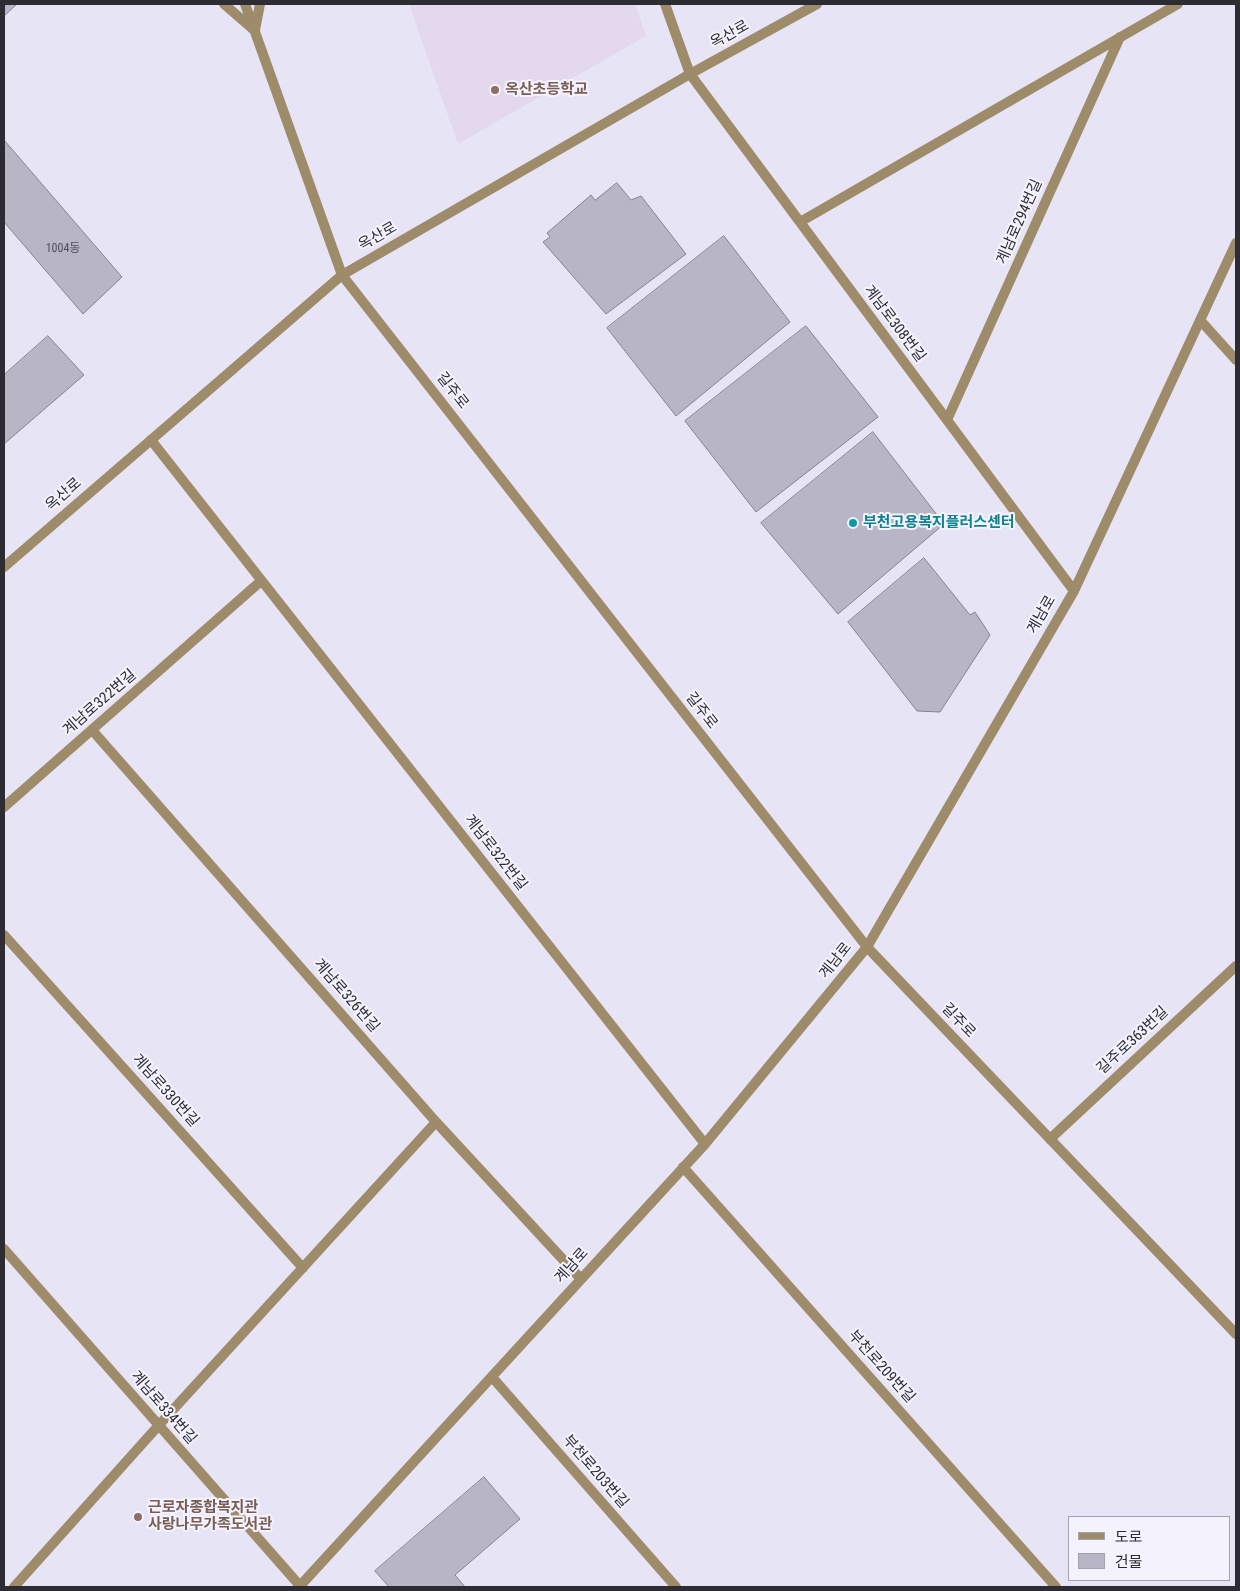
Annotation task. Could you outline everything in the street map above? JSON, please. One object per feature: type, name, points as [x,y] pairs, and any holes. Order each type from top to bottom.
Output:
[{"type":"street","name":"길주로","points":[[224,4],[255,31]]},
{"type":"street","name":"길주로","points":[[245,4],[342,274],[867,947],[1236,1334]]},
{"type":"street","points":[[255,31],[260,4]]},
{"type":"street","name":"계남로308번길","points":[[665,4],[690,74],[1074,591]]},
{"type":"street","name":"옥산로","points":[[4,567],[342,274],[690,74],[818,4]]},
{"type":"street","points":[[800,222],[1178,4]]},
{"type":"street","name":"계남로294번길","points":[[947,420],[1120,37]]},
{"type":"street","name":"계남로","points":[[300,1587],[705,1144],[867,947],[1074,591],[1236,243]]},
{"type":"street","points":[[1200,320],[1236,360]]},
{"type":"street","name":"계남로322번길","points":[[150,440],[705,1144]]},
{"type":"street","name":"계남로322번길","points":[[4,806],[261,582]]},
{"type":"street","name":"계남로326번길","points":[[92,730],[436,1122],[582,1278]]},
{"type":"street","name":"계남로330번길","points":[[4,934],[303,1268]]},
{"type":"street","name":"길주로363번길","points":[[1050,1139],[1236,966]]},
{"type":"street","points":[[14,1587],[436,1122]]},
{"type":"street","name":"부천로209번길","points":[[684,1167],[1056,1587]]},
{"type":"street","name":"계남로334번길","points":[[4,1249],[300,1587]]},
{"type":"street","name":"부천로203번길","points":[[492,1377],[676,1587]]},
{"type":"shaded area","name":"옥산초등학교","points":[[409,4],[635,4],[646,36],[458,144]]},
{"type":"building","points":[[4,4],[17,4],[4,16]]},
{"type":"building","points":[[4,140],[122,277],[83,314],[4,222]]},
{"type":"building","points":[[617,183],[631,200],[641,196],[686,254],[606,314],[543,242],[550,237],[547,233],[591,195],[595,200]]},
{"type":"building","points":[[724,236],[790,322],[676,416],[607,328]]},
{"type":"building","points":[[806,326],[878,417],[756,512],[685,421]]},
{"type":"building","points":[[48,336],[84,375],[4,444],[4,375]]},
{"type":"building","name":"부천고용복지플러스센터","points":[[873,432],[944,524],[838,614],[761,523]]},
{"type":"building","points":[[924,558],[970,615],[975,612],[990,635],[940,712],[917,711],[848,622]]},
{"type":"building","points":[[484,1477],[520,1519],[455,1575],[465,1587],[389,1587],[375,1571]]},
{"type":"place","name":"옥산초등학교","points":[[495,90]]},
{"type":"place","name":"부천고용복지플러스센터","points":[[853,523]]},
{"type":"place","name":"근로자종합복지관 사랑나무가족도서관","points":[[138,1517]]}]
